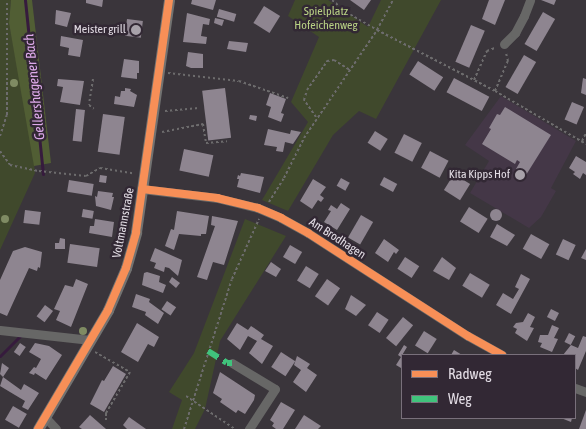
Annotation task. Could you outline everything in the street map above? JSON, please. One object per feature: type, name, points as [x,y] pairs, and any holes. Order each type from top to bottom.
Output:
[{"type":"street","name":"Voltmannstraße","points":[[38,429],[108,310],[126,268],[136,232],[169,0]]},
{"type":"street","points":[[504,44],[515,34],[530,0]]},
{"type":"street","name":"Am Brodhagen","points":[[142,189],[217,198],[258,208],[281,218],[308,233],[468,336],[500,354]]},
{"type":"street","points":[[0,330],[88,344]]},
{"type":"street","points":[[232,363],[275,389],[249,429]]},
{"type":"street","points":[[45,417],[56,429]]},
{"type":"path","points":[[0,136],[7,115],[7,0]]},
{"type":"path","points":[[332,0],[346,12],[377,30],[495,91],[586,144]]},
{"type":"path","points":[[474,80],[486,51],[504,44],[508,61],[495,91]]},
{"type":"path","points":[[316,117],[304,100],[312,81],[330,60],[350,70]]},
{"type":"path","points":[[159,71],[239,82],[288,98]]},
{"type":"path","points":[[93,79],[89,105],[94,109]]},
{"type":"path","points":[[153,113],[199,108]]},
{"type":"path","points":[[150,135],[203,124],[206,143],[227,141]]},
{"type":"path","points":[[582,141],[586,133]]},
{"type":"path","points":[[0,151],[10,165],[38,171],[86,176],[100,168],[136,174],[137,167],[145,168]]},
{"type":"path","points":[[88,344],[130,372],[106,413],[106,420]]},
{"type":"path","points":[[186,396],[234,429]]},
{"type":"shaded area","name":"Kita Kipps Hof","points":[[501,96],[576,141],[551,188],[556,191],[541,217],[529,228],[470,193],[489,161],[465,145]]},
{"type":"green space","points":[[0,0],[11,0],[9,23],[32,143],[35,173],[0,250]]},
{"type":"green space","points":[[11,0],[32,0],[51,163],[34,166],[9,23]]},
{"type":"green space","name":"Spielplatz Hofeichenweg","points":[[295,0],[328,0],[368,27],[381,0],[441,0],[376,119],[359,111],[333,135],[288,211],[262,200],[308,122],[291,102],[319,37],[288,16]]},
{"type":"green space","points":[[245,219],[286,236],[220,341],[205,409],[195,429],[172,429],[182,400],[169,392],[194,353]]},
{"type":"building","points":[[86,0],[103,0],[102,7],[86,3]]},
{"type":"building","points":[[192,0],[216,0],[213,10],[191,4]]},
{"type":"building","points":[[350,0],[371,0],[364,10]]},
{"type":"building","points":[[489,0],[505,0],[495,25],[482,19]]},
{"type":"building","points":[[541,0],[556,0],[554,5]]},
{"type":"building","points":[[264,6],[280,16],[270,33],[253,23]]},
{"type":"building","points":[[219,9],[236,14],[234,22],[217,17]]},
{"type":"building","points":[[56,10],[71,13],[67,27],[55,24]]},
{"type":"building","points":[[543,12],[555,19],[537,51],[524,44]]},
{"type":"building","points":[[187,13],[210,19],[209,25],[203,24],[201,36],[207,37],[206,44],[183,42]]},
{"type":"building","points":[[215,18],[224,20],[222,26],[214,23]]},
{"type":"building","points":[[127,19],[143,21],[141,38],[125,36]]},
{"type":"building","points":[[471,25],[485,31],[469,68],[455,62]]},
{"type":"building","points":[[61,36],[83,40],[80,57],[68,55],[69,48],[60,46]]},
{"type":"building","points":[[229,41],[248,43],[246,52],[227,49]]},
{"type":"building","points":[[188,52],[203,54],[203,68],[186,66]]},
{"type":"building","points":[[524,55],[536,62],[518,94],[506,87]]},
{"type":"building","points":[[124,59],[139,61],[137,79],[121,77]]},
{"type":"building","points":[[418,61],[443,77],[434,91],[409,74]]},
{"type":"building","points":[[454,78],[489,97],[482,111],[446,92]]},
{"type":"building","points":[[583,78],[586,79],[586,95],[581,93]]},
{"type":"building","points":[[58,79],[84,81],[80,105],[60,102],[63,87],[57,86]]},
{"type":"building","points":[[125,88],[131,89],[130,91],[137,95],[134,107],[114,104],[115,96],[120,97],[121,91],[125,91]]},
{"type":"building","points":[[225,88],[231,138],[208,140],[202,91]]},
{"type":"building","points":[[270,93],[286,99],[281,113],[284,114],[281,122],[268,117],[271,107],[266,105]]},
{"type":"building","points":[[572,102],[584,107],[577,125],[565,119]]},
{"type":"building","points":[[505,107],[551,135],[526,175],[516,169],[520,162],[517,160],[515,164],[482,144],[497,114],[500,115]]},
{"type":"building","points":[[76,109],[85,110],[82,142],[73,141]]},
{"type":"building","points":[[103,114],[125,117],[119,155],[98,152]]},
{"type":"building","points":[[250,115],[257,116],[256,121],[249,119]]},
{"type":"building","points":[[268,129],[290,134],[291,130],[301,132],[293,144],[285,142],[283,152],[276,151],[277,147],[264,145]]},
{"type":"building","points":[[375,131],[388,139],[380,151],[368,143]]},
{"type":"building","points":[[404,134],[422,143],[412,162],[394,153]]},
{"type":"building","points":[[184,149],[213,155],[209,177],[179,171]]},
{"type":"building","points":[[430,151],[449,161],[440,178],[421,168]]},
{"type":"building","points":[[576,156],[586,162],[586,175],[583,173],[580,179],[569,168]]},
{"type":"building","points":[[241,173],[264,177],[260,193],[237,187],[238,175],[240,176]]},
{"type":"building","points":[[454,174],[470,184],[460,200],[444,190]]},
{"type":"building","points":[[100,175],[107,176],[106,183],[99,182]]},
{"type":"building","points":[[384,177],[397,184],[393,192],[380,185]]},
{"type":"building","points":[[341,178],[350,183],[345,191],[337,186]]},
{"type":"building","points":[[313,179],[326,187],[320,195],[324,198],[321,202],[318,200],[312,209],[300,201]]},
{"type":"building","points":[[69,180],[94,184],[92,196],[67,192]]},
{"type":"building","points":[[98,191],[113,193],[111,210],[96,206],[95,196],[97,197]]},
{"type":"building","points":[[341,203],[350,209],[337,230],[324,222],[331,211],[328,210],[331,205],[337,209]]},
{"type":"building","points":[[469,207],[488,219],[479,233],[460,221]]},
{"type":"building","points":[[83,209],[94,211],[92,219],[82,217]]},
{"type":"building","points":[[496,209],[502,215],[496,221],[490,215]]},
{"type":"building","points":[[25,210],[41,212],[39,225],[23,223]]},
{"type":"building","points":[[177,211],[209,216],[206,234],[201,234],[201,236],[179,234],[174,250],[165,246],[171,229],[174,230]]},
{"type":"building","points":[[361,215],[373,222],[360,245],[348,238]]},
{"type":"building","points":[[212,216],[238,221],[224,265],[213,262],[207,280],[197,277],[215,226],[211,225]]},
{"type":"building","points":[[95,219],[114,222],[112,237],[89,233],[90,226],[94,226]]},
{"type":"building","points":[[497,224],[515,235],[507,246],[490,237]]},
{"type":"building","points":[[531,234],[549,244],[541,259],[523,249]]},
{"type":"building","points":[[60,238],[65,239],[65,249],[55,249],[55,243],[59,243]]},
{"type":"building","points":[[384,239],[399,250],[396,254],[394,252],[388,262],[375,253]]},
{"type":"building","points":[[563,239],[576,245],[569,260],[556,254]]},
{"type":"building","points":[[70,244],[100,248],[97,267],[67,263]]},
{"type":"building","points":[[290,245],[302,252],[295,264],[283,257]]},
{"type":"building","points":[[25,247],[42,252],[40,268],[38,267],[37,271],[29,268],[7,316],[0,313],[0,280],[13,251]]},
{"type":"building","points":[[155,248],[182,260],[178,276],[169,268],[165,267],[164,272],[154,268],[156,263],[150,261]]},
{"type":"building","points":[[586,249],[586,260],[581,258]]},
{"type":"building","points":[[405,257],[419,266],[412,278],[397,269]]},
{"type":"building","points":[[442,257],[456,268],[449,280],[433,271]]},
{"type":"building","points":[[271,262],[281,269],[276,277],[265,271]]},
{"type":"building","points":[[306,266],[319,274],[310,288],[297,280]]},
{"type":"building","points":[[147,272],[160,276],[159,282],[166,285],[163,293],[142,285],[144,273]]},
{"type":"building","points":[[470,273],[490,285],[482,298],[462,286]]},
{"type":"building","points":[[521,274],[530,279],[511,314],[496,305],[503,293],[513,299],[519,289],[515,287]]},
{"type":"building","points":[[172,277],[180,283],[176,288],[169,282]]},
{"type":"building","points":[[76,279],[88,284],[71,327],[56,320],[60,311],[54,309],[65,285],[73,287]]},
{"type":"building","points":[[327,279],[340,288],[328,305],[315,296]]},
{"type":"building","points":[[136,294],[150,299],[149,302],[164,313],[158,324],[145,315],[146,312],[132,307]]},
{"type":"building","points":[[351,295],[366,305],[356,316],[345,309]]},
{"type":"building","points":[[167,301],[176,307],[171,315],[161,309]]},
{"type":"building","points":[[45,305],[53,311],[45,322],[37,316]]},
{"type":"building","points":[[551,309],[559,313],[555,321],[547,317]]},
{"type":"building","points":[[377,312],[389,320],[380,333],[368,325]]},
{"type":"building","points":[[528,313],[535,317],[530,327],[534,328],[527,341],[515,333],[517,329],[513,327],[516,323],[523,322]]},
{"type":"building","points":[[403,317],[413,325],[396,346],[386,338]]},
{"type":"building","points":[[137,323],[159,337],[154,347],[148,344],[138,362],[121,352]]},
{"type":"building","points":[[237,323],[248,330],[251,326],[264,335],[261,339],[273,346],[262,364],[249,353],[257,341],[248,336],[240,350],[227,339]]},
{"type":"building","points":[[552,325],[559,328],[554,338],[558,339],[552,352],[540,347],[542,343],[538,342],[540,335],[548,335]]},
{"type":"building","points":[[424,331],[437,339],[428,353],[415,345]]},
{"type":"building","points":[[569,333],[575,336],[571,345],[564,342]]},
{"type":"building","points":[[583,336],[586,337],[586,351],[578,370],[576,369],[576,354],[564,354],[571,345],[578,348]]},
{"type":"building","points":[[20,343],[26,347],[20,356],[14,352]]},
{"type":"building","points":[[35,343],[49,346],[62,355],[46,380],[35,373],[34,375],[29,373],[34,367],[36,368],[41,359],[29,352]]},
{"type":"building","points":[[404,345],[407,347],[401,354],[401,357],[398,355]]},
{"type":"building","points":[[454,350],[460,354],[452,354]]},
{"type":"building","points":[[281,352],[295,361],[285,376],[271,367]]},
{"type":"building","points":[[297,356],[310,364],[307,368],[317,375],[306,392],[293,382],[301,370],[294,365]]},
{"type":"building","points":[[401,357],[401,368],[396,365]]},
{"type":"building","points":[[2,363],[9,368],[3,377],[0,374]]},
{"type":"building","points":[[113,366],[126,374],[104,412],[90,404],[102,380],[104,381]]},
{"type":"building","points":[[220,372],[255,395],[245,414],[238,410],[236,413],[220,402],[222,399],[213,393]]},
{"type":"building","points":[[3,377],[21,390],[24,384],[39,393],[28,410],[22,407],[25,401],[0,386]]},
{"type":"building","points":[[281,402],[295,410],[283,429],[276,429],[272,426],[274,423],[270,420]]},
{"type":"building","points":[[13,406],[27,414],[19,428],[5,420]]},
{"type":"building","points":[[586,410],[586,429],[579,429]]},
{"type":"building","points":[[90,415],[106,429],[82,429],[79,427]]},
{"type":"building","points":[[304,415],[321,426],[318,429],[295,429]]},
{"type":"building","points":[[129,417],[146,429],[127,429],[123,425]]},
{"type":"waterway","name":"Gellershagener Bach","points":[[25,0],[43,174]]},
{"type":"waterway","name":"Gellershagener Bach","points":[[0,356],[20,336]]},
{"type":"marked path","points":[[208,351],[227,363],[232,363]]},
{"type":"cycle path","points":[[38,429],[108,310],[126,268],[136,232],[169,0]]},
{"type":"cycle path","points":[[142,189],[217,198],[258,208],[281,218],[308,233],[468,336],[500,354]]},
{"type":"place","name":"Meister grill","points":[[136,30]]},
{"type":"place","name":"Kita Kipps Hof","points":[[520,175]]}]
